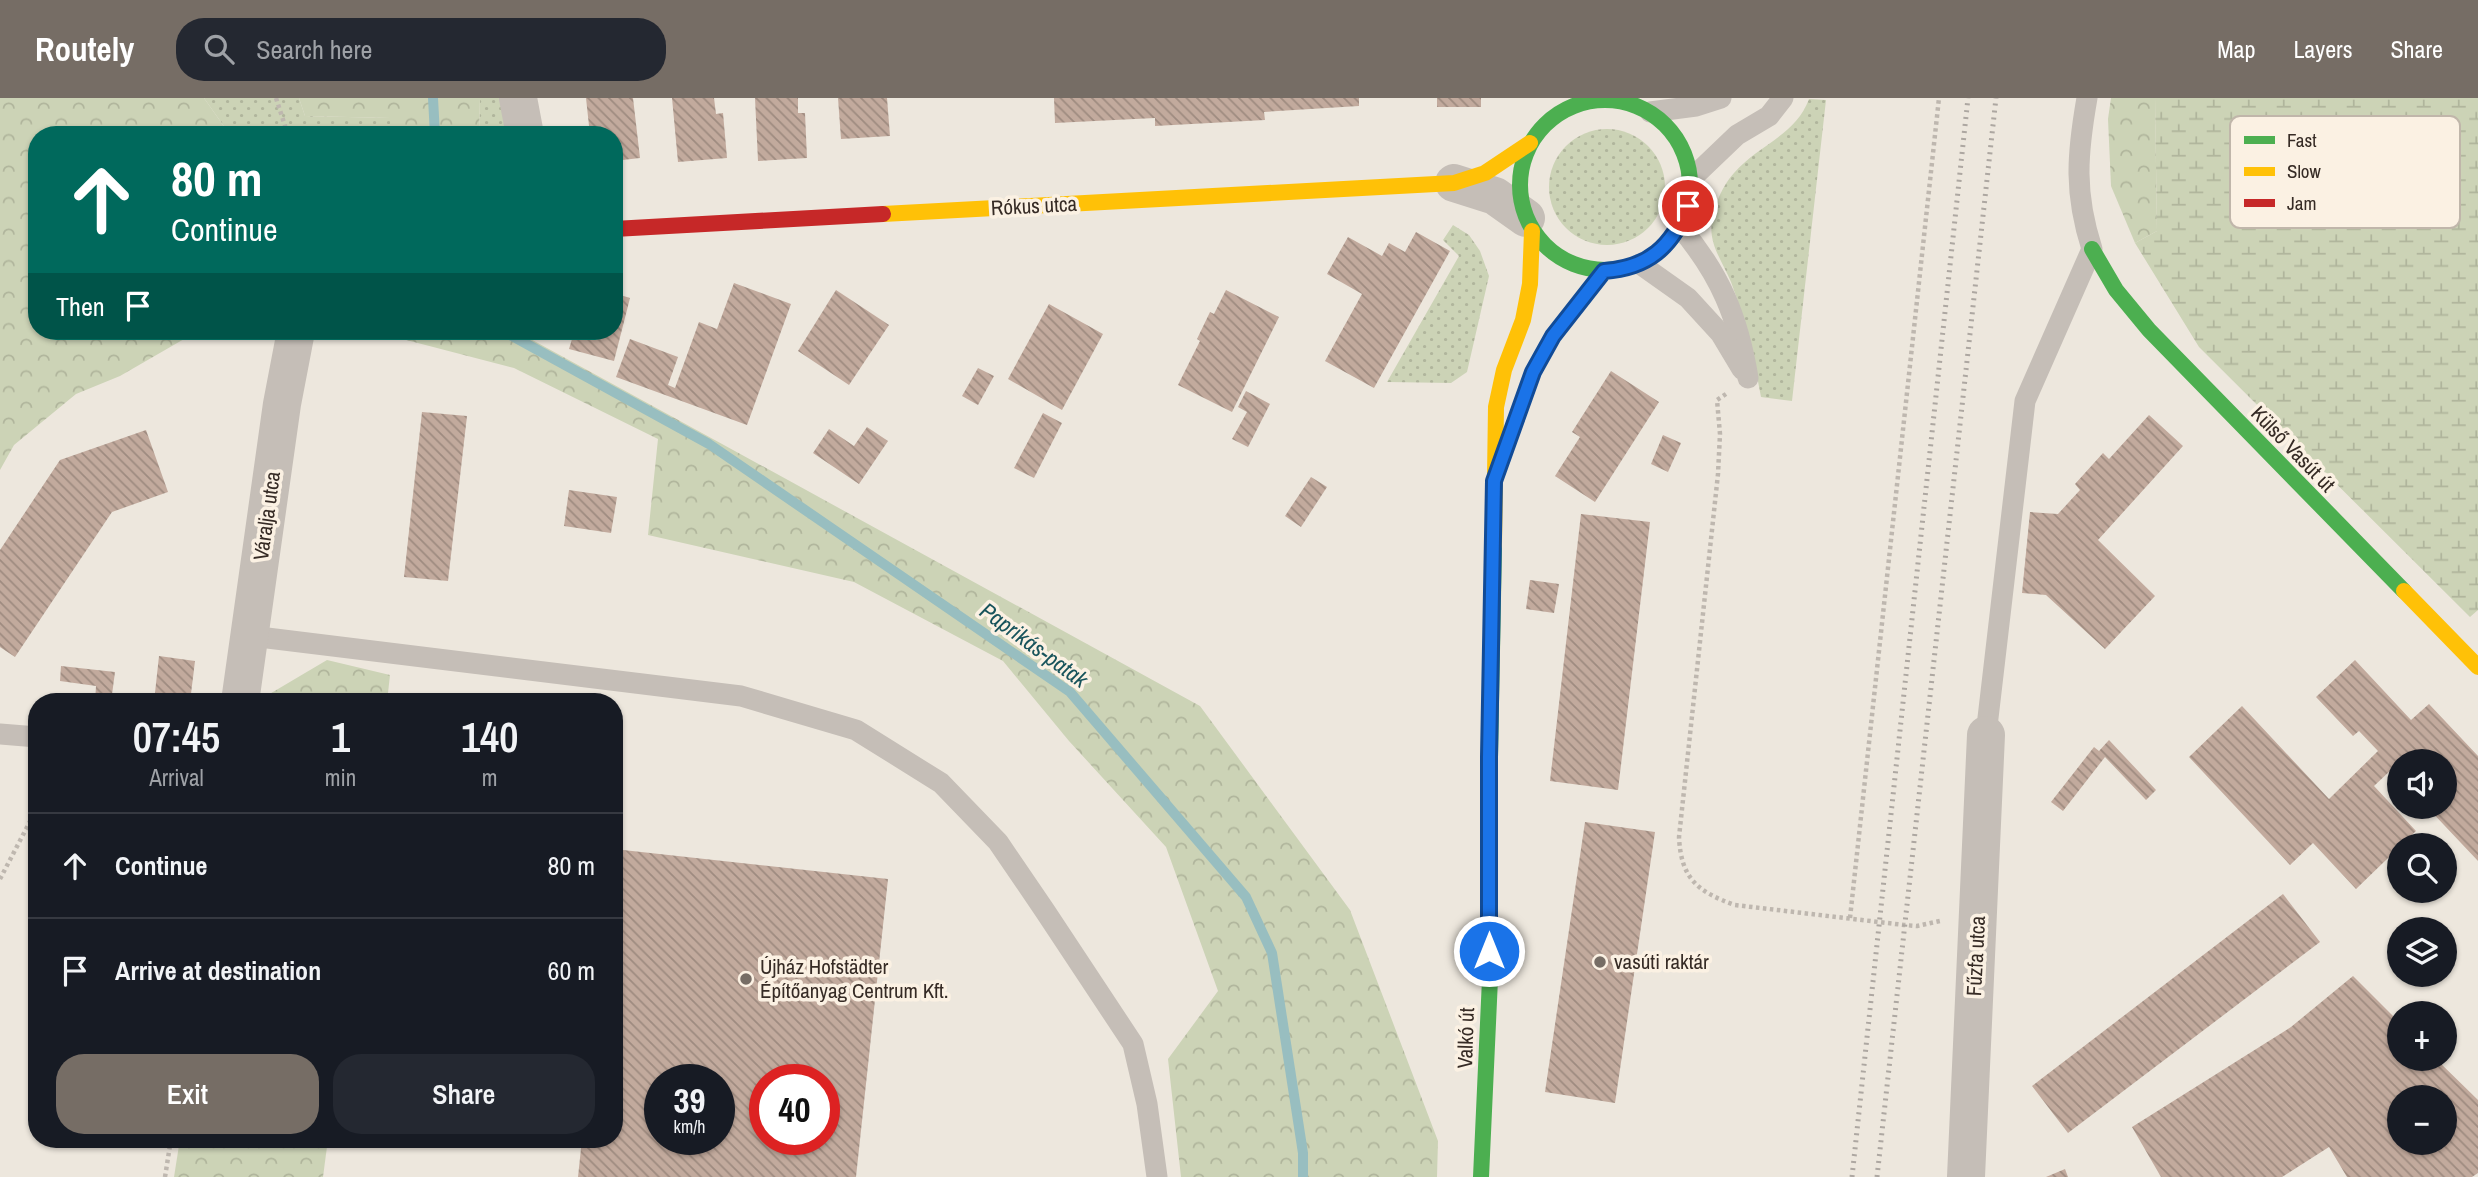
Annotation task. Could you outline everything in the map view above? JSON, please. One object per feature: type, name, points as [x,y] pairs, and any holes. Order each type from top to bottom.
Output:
[{"type":"street","points":[[518,98],[523,126]]},
{"type":"street","points":[[1547,121],[1548,98]]},
{"type":"street","points":[[1619,99],[1650,112],[1666,125],[1679,141],[1690,179],[1688,206],[1680,227],[1664,248],[1640,264],[1622,270],[1585,269],[1564,261],[1547,249],[1529,224],[1520,197],[1520,169],[1530,143],[1547,121],[1578,103],[1619,99]]},
{"type":"street","name":"Rókus utca","points":[[623,229],[1454,183],[1467,181],[1497,168],[1530,143]]},
{"type":"street","name":"Rókus utca","points":[[1454,183],[1496,196],[1529,224]]},
{"type":"street","name":"Valkó út","points":[[1481,1177],[1490,979],[1489,757],[1496,407],[1504,370],[1523,320],[1530,285],[1529,224]]},
{"type":"street","name":"Külső Vasút út","points":[[2092,249],[2116,290],[2149,330],[2478,667]]},
{"type":"street","points":[[1494,481],[1533,372],[1553,336],[1604,271]]},
{"type":"street","name":"Váralja utca","points":[[242,693],[282,404],[294,340]]},
{"type":"street","name":"Fűzfa utca","points":[[1966,1177],[1986,735]]},
{"type":"lane","points":[[1650,112],[1696,106],[1721,98]]},
{"type":"lane","points":[[1690,179],[1737,135],[1769,116],[1783,98]]},
{"type":"lane","points":[[1986,735],[2025,401],[2092,249],[2081,215],[2078,173],[2087,98]]},
{"type":"lane","points":[[1640,264],[1688,298],[1721,334],[1748,378],[1742,342],[1722,286],[1703,254],[1680,227]]},
{"type":"lane","points":[[251,636],[741,695],[856,730],[941,783],[998,842],[1045,911],[1133,1044],[1146,1104],[1157,1177]]},
{"type":"lane","points":[[0,734],[28,736]]},
{"type":"path","points":[[276,98],[285,126]]},
{"type":"path","points":[[1850,918],[1939,98]]},
{"type":"path","points":[[1717,400],[1720,434],[1718,474],[1679,837],[1680,857],[1693,884],[1711,896],[1735,905],[1917,926]]},
{"type":"path","points":[[0,879],[28,825]]},
{"type":"path","points":[[165,1177],[170,1148]]},
{"type":"green space","points":[[0,98],[204,98],[224,126],[28,126],[28,340],[182,340],[120,376],[76,394],[14,445],[0,470]]},
{"type":"green space","points":[[204,98],[299,98],[305,116],[391,118],[391,126],[224,126]]},
{"type":"green space","points":[[299,98],[480,98],[479,126],[390,126],[390,118],[305,116]]},
{"type":"green space","points":[[480,98],[506,98],[511,126],[479,126]]},
{"type":"green space","points":[[2111,98],[2155,98],[2157,231],[2135,243],[2111,186],[2108,119]]},
{"type":"green space","points":[[2155,98],[2478,98],[2478,610],[2470,617],[2199,347],[2135,243],[2157,231]]},
{"type":"green space","points":[[1809,99],[1826,100],[1792,401],[1761,397],[1741,310],[1714,245],[1711,229],[1717,202],[1730,178],[1744,163],[1795,122]]},
{"type":"green space","points":[[1607,129],[1629,134],[1648,146],[1660,165],[1665,187],[1660,209],[1648,228],[1629,240],[1607,245],[1585,240],[1566,228],[1554,209],[1549,187],[1554,165],[1566,146],[1585,134]]},
{"type":"green space","points":[[1453,225],[1469,235],[1480,251],[1489,276],[1467,372],[1451,383],[1387,382],[1459,256],[1443,240]]},
{"type":"green space","points":[[406,340],[532,340],[1200,706],[1350,910],[1438,1141],[1437,1177],[1181,1177],[1168,1059],[1218,991],[1166,847],[1069,741],[1003,661],[854,582],[648,535],[658,439],[514,368]]},
{"type":"green space","points":[[327,660],[390,675],[388,693],[271,693]]},
{"type":"green space","points":[[179,1148],[327,1148],[323,1177],[174,1177]]},
{"type":"building","points":[[586,98],[633,98],[640,158],[623,160],[623,126],[589,126]]},
{"type":"building","points":[[672,98],[714,98],[716,114],[723,113],[727,158],[678,162]]},
{"type":"building","points":[[755,98],[798,98],[798,113],[805,113],[807,158],[758,161]]},
{"type":"building","points":[[838,98],[887,98],[890,136],[841,139]]},
{"type":"building","points":[[1054,98],[1359,98],[1359,106],[1264,112],[1265,120],[1155,126],[1155,118],[1055,123]]},
{"type":"building","points":[[1437,98],[1481,98],[1481,107],[1437,107]]},
{"type":"building","points":[[1416,232],[1450,251],[1374,388],[1325,361],[1362,294],[1327,274],[1348,237],[1382,256],[1389,243],[1405,252]]},
{"type":"building","points":[[734,283],[791,304],[747,425],[616,377],[630,339],[678,357],[668,385],[675,388],[699,322],[717,329]]},
{"type":"building","points":[[836,290],[889,325],[849,385],[798,351]]},
{"type":"building","points":[[1226,290],[1279,317],[1232,412],[1178,385],[1200,341],[1197,339],[1210,312],[1214,314]]},
{"type":"building","points":[[623,296],[630,298],[623,326]]},
{"type":"building","points":[[1049,304],[1103,334],[1062,410],[1008,379]]},
{"type":"building","points":[[572,340],[619,340],[614,361],[569,349]]},
{"type":"building","points":[[978,368],[994,376],[978,405],[962,396]]},
{"type":"building","points":[[1611,371],[1659,402],[1595,502],[1555,476],[1580,437],[1572,432]]},
{"type":"building","points":[[1246,391],[1270,404],[1248,447],[1232,439],[1247,412],[1238,407]]},
{"type":"building","points":[[422,412],[467,416],[448,581],[404,577]]},
{"type":"building","points":[[1043,413],[1062,423],[1034,478],[1014,468]]},
{"type":"building","points":[[2149,415],[2183,446],[2098,540],[2155,596],[2105,649],[2046,595],[2022,593],[2030,512],[2058,514],[2080,490],[2075,484],[2103,453],[2109,459]]},
{"type":"building","points":[[867,427],[888,441],[859,484],[813,453],[829,429],[854,446]]},
{"type":"building","points":[[146,430],[168,492],[112,512],[15,657],[0,647],[0,550],[60,460]]},
{"type":"building","points":[[1663,435],[1681,443],[1668,472],[1651,464]]},
{"type":"building","points":[[1311,477],[1327,487],[1301,527],[1285,516]]},
{"type":"building","points":[[569,490],[617,497],[611,533],[564,526]]},
{"type":"building","points":[[1581,514],[1650,522],[1618,790],[1550,781]]},
{"type":"building","points":[[1530,580],[1559,584],[1554,613],[1526,609]]},
{"type":"building","points":[[159,656],[195,661],[191,693],[155,693]]},
{"type":"building","points":[[2355,660],[2411,720],[2429,704],[2478,756],[2478,861],[2457,839],[2457,833],[2452,833],[2438,819],[2457,819],[2457,749],[2387,749],[2387,774],[2374,786],[2387,800],[2387,819],[2405,819],[2416,831],[2387,833],[2387,859],[2356,889],[2313,843],[2290,865],[2189,757],[2242,706],[2329,799],[2378,751],[2359,731],[2353,736],[2316,697]]},
{"type":"building","points":[[61,666],[115,672],[112,693],[96,693],[96,686],[60,681]]},
{"type":"building","points":[[2109,740],[2156,790],[2146,800],[2105,757],[2063,811],[2051,802],[2094,747],[2099,751]]},
{"type":"building","name":"vasúti raktár","points":[[1585,822],[1655,832],[1615,1103],[1545,1092]]},
{"type":"building","name":"Újház Hofstädter Építőanyag Centrum Kft.","points":[[623,850],[888,879],[856,1177],[578,1177],[581,1148],[623,1148]]},
{"type":"building","points":[[2283,894],[2320,942],[2068,1133],[2032,1086]]},
{"type":"building","points":[[2353,976],[2387,1010],[2387,1071],[2448,1071],[2478,1100],[2478,1173],[2472,1177],[2347,1177],[2329,1147],[2282,1177],[2161,1177],[2132,1127],[2291,1027]]},
{"type":"building","points":[[2065,1169],[2068,1177],[2046,1177]]},
{"type":"waterway","name":"Paprikás-patak","points":[[433,98],[435,126]]},
{"type":"waterway","name":"Paprikás-patak","points":[[519,340],[709,444],[1070,692],[1246,897],[1272,953],[1303,1153],[1303,1177]]},
{"type":"railway","points":[[1852,1177],[1968,98]]},
{"type":"railway","points":[[1877,1177],[1996,98]]},
{"type":"traffic: fast","points":[[1605,100],[1638,106],[1665,125],[1684,152],[1690,185],[1684,218],[1665,245],[1638,264],[1605,270],[1572,264],[1545,245],[1526,218],[1520,185],[1526,152],[1545,125],[1572,106],[1605,100]]},
{"type":"traffic: fast","points":[[2092,249],[2116,290],[2149,330],[2404,591]]},
{"type":"traffic: fast","points":[[1510,436],[1533,372],[1553,336],[1604,271]]},
{"type":"traffic: fast","points":[[1481,1177],[1490,979],[1494,545]]},
{"type":"traffic: slow","points":[[883,214],[1454,183],[1485,173],[1530,143]]},
{"type":"traffic: slow","points":[[1494,545],[1496,407],[1504,370],[1523,320],[1530,284],[1532,231]]},
{"type":"traffic: slow","points":[[2404,591],[2478,667]]},
{"type":"traffic: jam","points":[[623,228],[883,214]]},
{"type":"place","name":"vasúti raktár","points":[[1600,962]]},
{"type":"place","name":"Újház Hofstädter Építőanyag Centrum Kft.","points":[[746,979]]},
{"type":"route","points":[[1489,951],[1494,481],[1533,372],[1553,336],[1604,271],[1622,270],[1640,264],[1664,248],[1680,227],[1688,206]]}]
